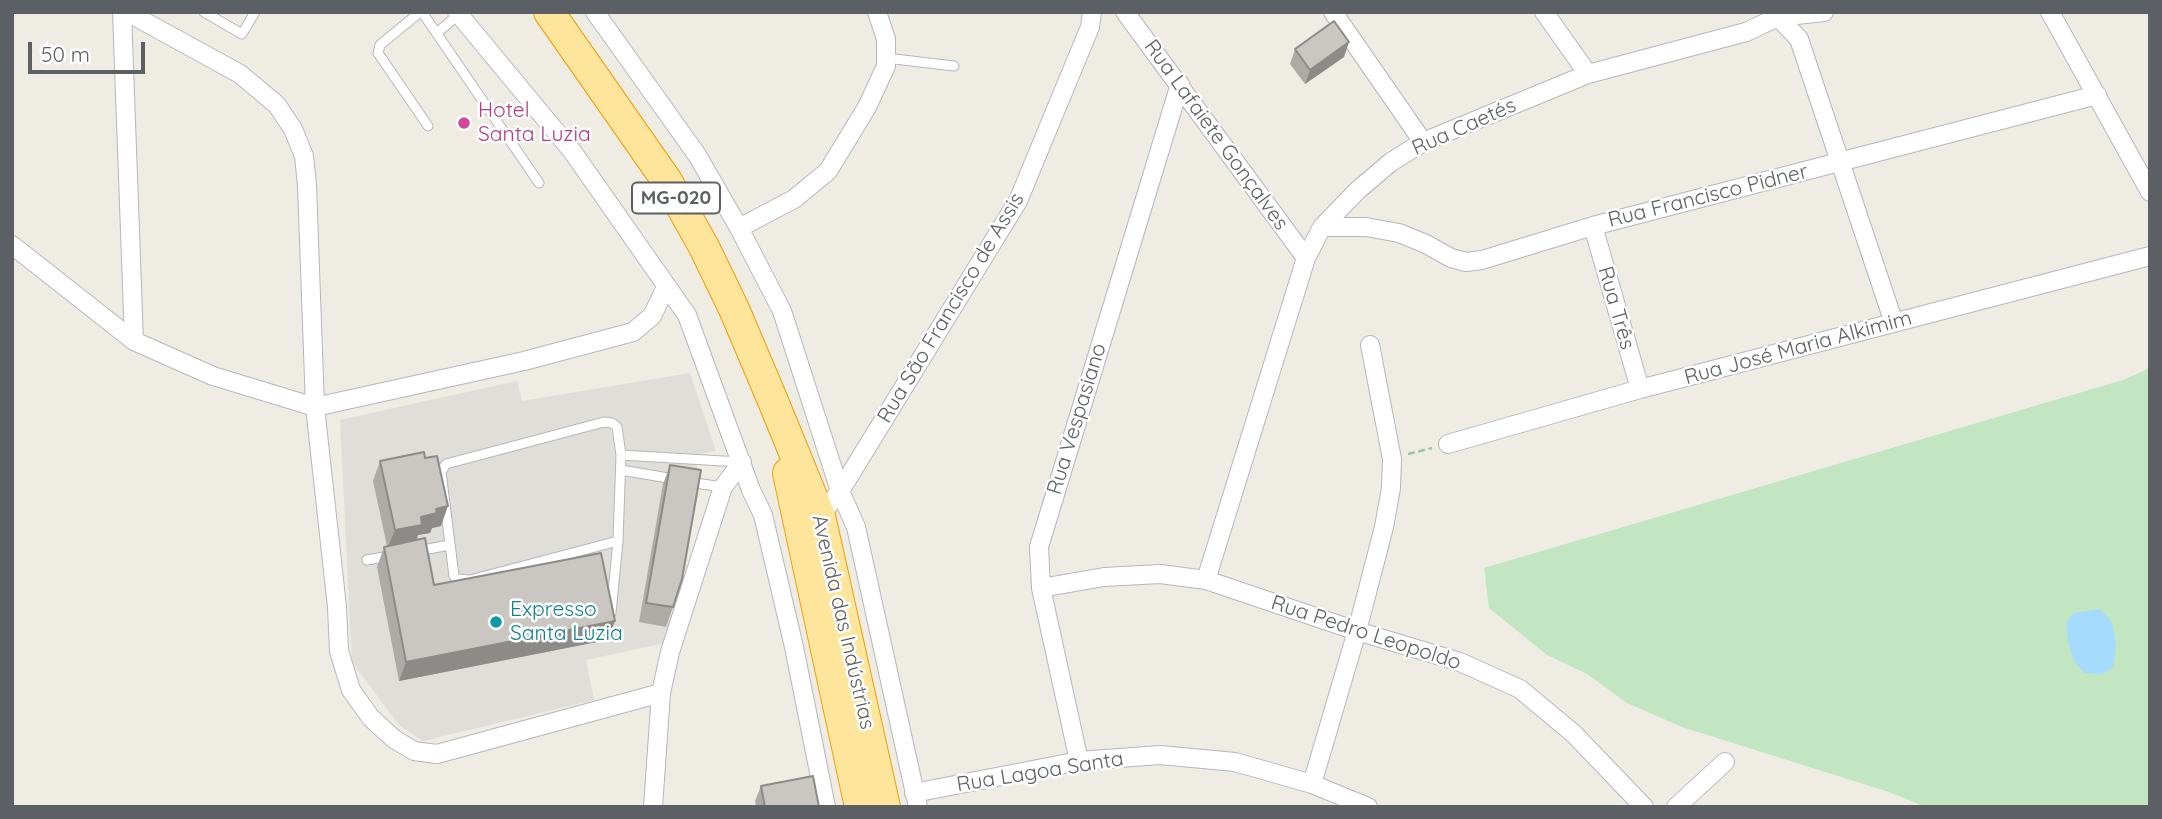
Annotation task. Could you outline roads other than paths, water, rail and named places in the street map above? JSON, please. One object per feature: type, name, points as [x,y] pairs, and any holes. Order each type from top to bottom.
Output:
[{"type":"highway","name":"Avenida das Indústrias","points":[[549,12],[667,181],[704,247],[734,309],[773,401],[820,516],[885,807]]},
{"type":"highway","name":"Avenida das Indústrias","points":[[773,401],[860,807]]},
{"type":"street","points":[[134,341],[125,12],[240,74],[277,105],[293,129],[304,156],[315,407],[337,607],[339,652],[351,690],[371,718],[394,739],[414,751],[437,754],[661,693]]},
{"type":"street","points":[[595,12],[697,155],[739,228],[782,312],[840,491],[856,527],[916,800]]},
{"type":"street","points":[[739,228],[794,199],[828,172],[867,107],[886,66],[886,38],[877,12]]},
{"type":"street","name":"Rua São Francisco de Assis","points":[[820,516],[840,491],[1018,201],[1090,27],[1092,12]]},
{"type":"street","name":"Rua Lafaiete Gonçalves","points":[[1125,12],[1306,258]]},
{"type":"street","points":[[1333,12],[1423,142]]},
{"type":"street","points":[[1544,12],[1588,74]]},
{"type":"street","name":"Rua Caetés","points":[[1206,580],[1306,258],[1322,227],[1358,190],[1391,162],[1423,142],[1588,74],[1746,32],[1775,14],[1824,12]]},
{"type":"street","points":[[2050,12],[2150,192]]},
{"type":"street","points":[[458,13],[572,151],[687,315],[751,490],[763,515],[794,647],[826,807]]},
{"type":"street","points":[[1775,14],[1799,39],[1894,323]]},
{"type":"street","name":"Rua Vespasiano","points":[[1079,761],[1041,588],[1039,547],[1180,84]]},
{"type":"street","name":"Rua Francisco Pidner","points":[[1322,227],[1366,227],[1399,233],[1451,258],[1465,262],[1482,260],[1593,226],[2097,95]]},
{"type":"street","name":"Rua Três","points":[[1593,226],[1640,389]]},
{"type":"street","points":[[12,244],[134,341],[213,376],[315,407],[524,361],[633,332],[652,316],[666,287]]},
{"type":"street","name":"Rua José Maria Alkimim","points":[[1448,444],[1640,389],[2150,256]]},
{"type":"street","points":[[1312,784],[1357,631],[1384,527],[1391,488],[1392,459],[1370,345]]},
{"type":"street","points":[[653,807],[661,693],[670,652],[723,487],[742,462]]},
{"type":"street","points":[[723,487],[751,490]]},
{"type":"street","name":"Rua Pedro Leopoldo","points":[[1041,588],[1104,577],[1160,574],[1206,580],[1357,631],[1460,662],[1520,689],[1574,734],[1644,807]]},
{"type":"street","points":[[794,647],[824,641]]},
{"type":"street","points":[[809,723],[840,715]]},
{"type":"street","name":"Rua Lagoa Santa","points":[[916,800],[1079,761],[1160,755],[1235,762],[1312,784],[1368,807]]},
{"type":"street","points":[[1676,807],[1725,762]]},
{"type":"lane","points":[[204,12],[242,34],[255,12]]},
{"type":"lane","points":[[428,126],[377,53],[380,45],[423,15],[435,12]]},
{"type":"lane","points":[[437,33],[458,13]]},
{"type":"lane","points":[[423,15],[539,183]]},
{"type":"lane","points":[[886,58],[954,66]]},
{"type":"lane","points":[[611,612],[618,541],[621,470],[617,427],[607,422],[446,464],[441,472],[454,576],[465,581],[618,541]]},
{"type":"lane","points":[[621,455],[742,462]]},
{"type":"lane","points":[[621,470],[723,487]]},
{"type":"lane","points":[[408,552],[450,545]]},
{"type":"lane","points":[[367,560],[395,555]]},
{"type":"water","points":[[2100,609],[2112,622],[2116,645],[2113,667],[2103,674],[2085,673],[2074,661],[2066,622],[2074,613]]},
{"type":"place","name":"Hotel Santa Luzia","points":[[464,123]]},
{"type":"place","name":"Expresso Santa Luzia","points":[[496,622]]}]
